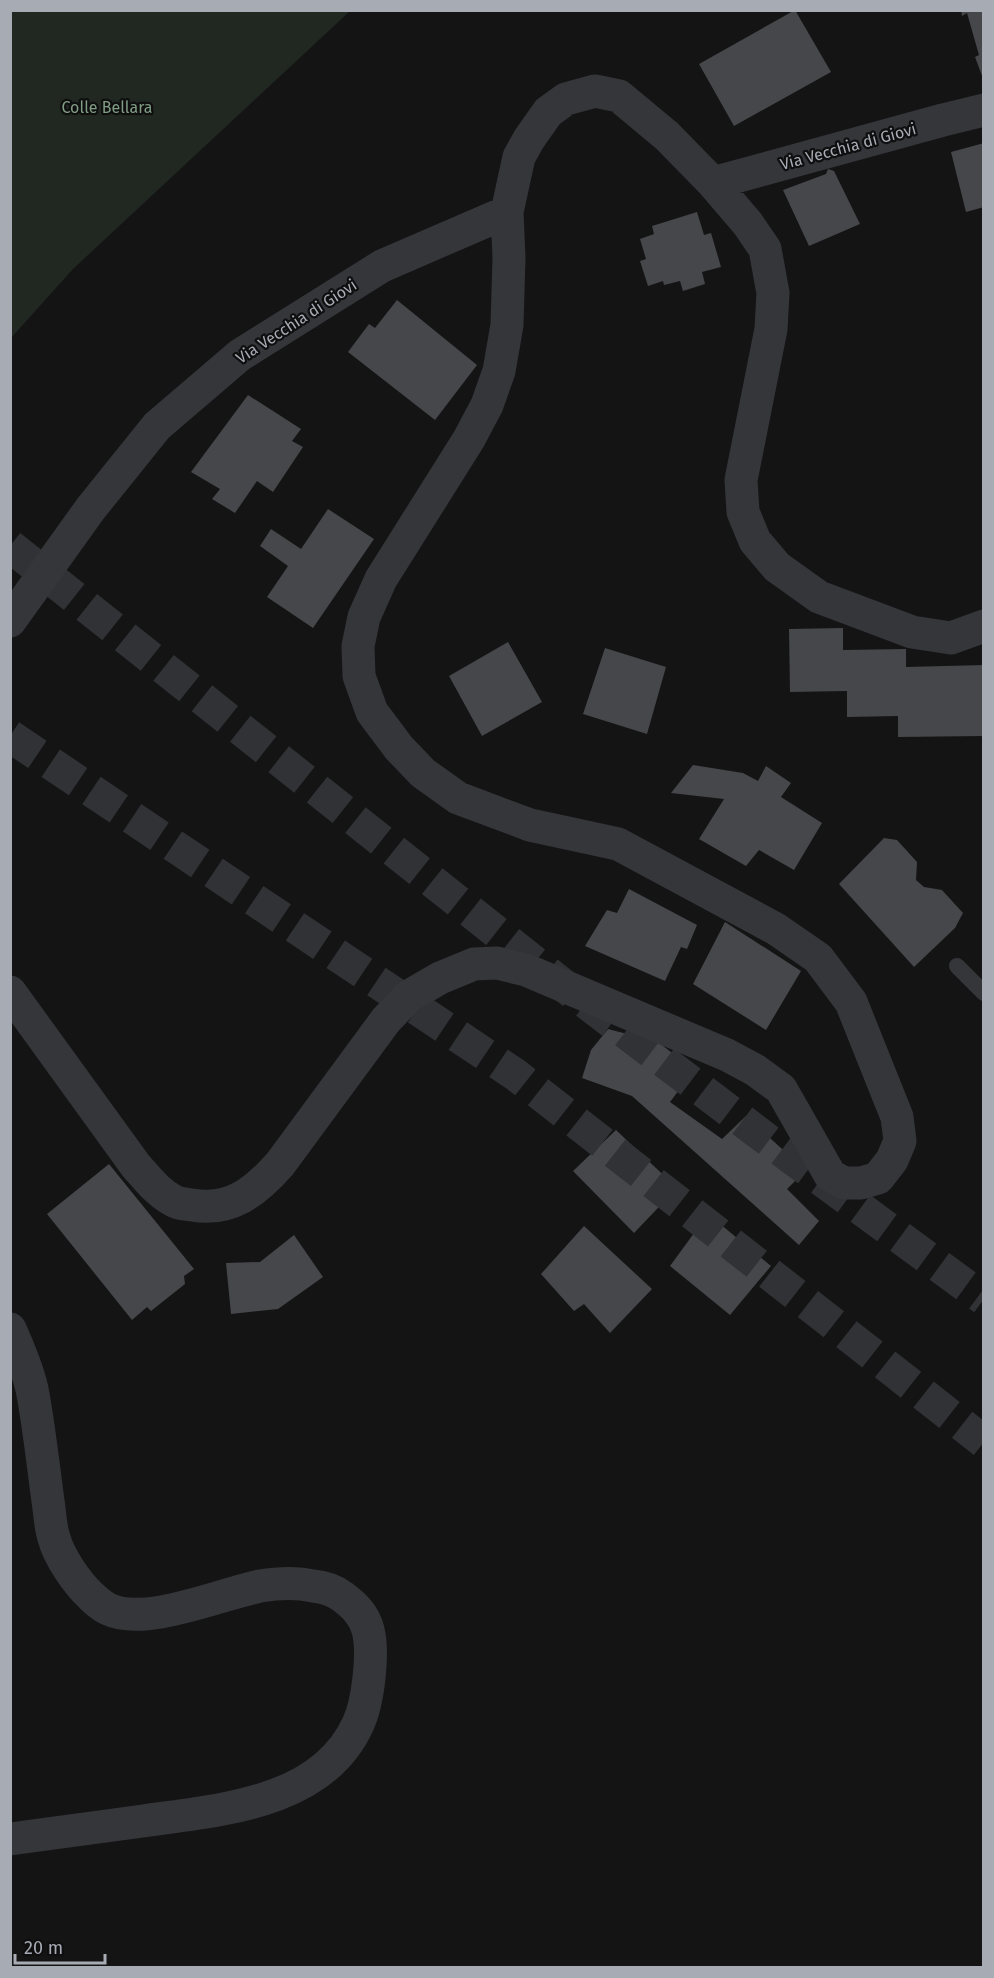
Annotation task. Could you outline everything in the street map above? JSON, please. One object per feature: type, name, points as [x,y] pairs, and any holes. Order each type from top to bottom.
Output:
[{"type":"street","points":[[10,992],[136,1166],[157,1189],[175,1202],[200,1207],[228,1203],[247,1196],[261,1185],[280,1164],[386,1020],[409,996],[440,978],[474,964],[497,963],[526,970],[727,1054],[781,1089],[830,1175],[844,1184],[861,1183],[878,1178],[892,1160],[900,1141],[897,1117],[851,1002],[818,958],[776,929],[618,844],[530,825],[458,798],[423,773],[399,748],[372,712],[359,676],[358,646],[364,617],[381,579],[469,439],[487,405],[499,371],[507,325],[509,258],[507,212],[519,157],[548,112],[566,99],[596,91],[619,96],[667,136],[713,183],[748,224],[765,249],[772,293],[771,329],[741,480],[743,512],[755,541],[777,567],[819,597],[912,632],[951,638],[984,626]]},
{"type":"street","name":"Via Vecchia di Giovi","points":[[713,183],[984,110]]},
{"type":"street","name":"Via Vecchia di Giovi","points":[[10,621],[91,508],[157,426],[240,355],[382,266],[507,212]]},
{"type":"street","points":[[10,1329],[25,1360],[32,1391],[54,1538],[64,1562],[89,1594],[111,1610],[131,1614],[176,1610],[260,1586],[301,1583],[321,1587],[336,1592],[353,1604],[366,1619],[372,1658],[361,1718],[351,1740],[340,1754],[322,1769],[277,1796],[206,1812],[10,1839]]},
{"type":"lane","points":[[957,966],[984,993]]},
{"type":"green space","name":"Colle Bellara","points":[[11,10],[350,11],[73,269],[11,338]]},
{"type":"building","points":[[795,10],[831,72],[734,126],[699,64]]},
{"type":"building","points":[[961,10],[984,10],[984,81],[975,57],[979,55],[967,13],[962,16]]},
{"type":"building","points":[[984,143],[984,207],[966,212],[951,152]]},
{"type":"building","points":[[828,169],[834,171],[860,224],[809,246],[783,190],[826,174]]},
{"type":"building","points":[[697,212],[704,235],[711,233],[721,267],[702,272],[705,284],[683,291],[680,281],[664,285],[663,281],[648,286],[640,261],[646,259],[640,239],[654,234],[652,226]]},
{"type":"building","points":[[397,300],[477,365],[435,420],[348,352],[369,324],[375,328]]},
{"type":"building","points":[[248,395],[301,429],[292,441],[303,447],[273,492],[257,481],[235,513],[212,499],[220,489],[191,472]]},
{"type":"building","points":[[328,509],[374,539],[313,628],[267,597],[288,566],[260,546],[271,529],[301,549]]},
{"type":"building","points":[[843,628],[843,650],[906,649],[906,667],[984,665],[984,736],[898,737],[898,716],[847,717],[847,691],[790,692],[789,629]]},
{"type":"building","points":[[508,642],[542,702],[482,736],[449,676]]},
{"type":"building","points":[[605,648],[666,667],[647,734],[583,714]]},
{"type":"building","points":[[693,765],[743,773],[758,781],[766,766],[791,783],[781,797],[822,823],[794,870],[759,850],[746,866],[699,839],[724,799],[671,793]]},
{"type":"building","points":[[884,838],[897,840],[917,862],[916,880],[924,887],[942,890],[963,913],[955,928],[914,967],[839,884]]},
{"type":"building","points":[[629,889],[697,925],[687,949],[681,947],[665,981],[585,946],[607,910],[617,913]]},
{"type":"building","points":[[725,922],[801,971],[766,1030],[693,984]]},
{"type":"building","points":[[608,1029],[658,1042],[694,1070],[670,1102],[722,1139],[746,1116],[793,1159],[786,1166],[798,1178],[787,1189],[819,1221],[799,1245],[632,1096],[582,1078],[591,1050]]},
{"type":"building","points":[[616,1130],[677,1188],[634,1233],[573,1171]]},
{"type":"building","points":[[109,1164],[194,1269],[184,1276],[185,1284],[151,1311],[147,1307],[132,1320],[47,1214]]},
{"type":"building","points":[[708,1214],[771,1266],[730,1315],[670,1266]]},
{"type":"building","points":[[584,1226],[652,1289],[610,1333],[584,1304],[574,1311],[541,1274]]},
{"type":"building","points":[[294,1235],[323,1277],[278,1309],[231,1314],[226,1263],[260,1262]]},
{"type":"tunnel","points":[[10,546],[572,992],[793,1159],[984,1299]]},
{"type":"tunnel","points":[[10,736],[516,1075],[984,1442]]}]
